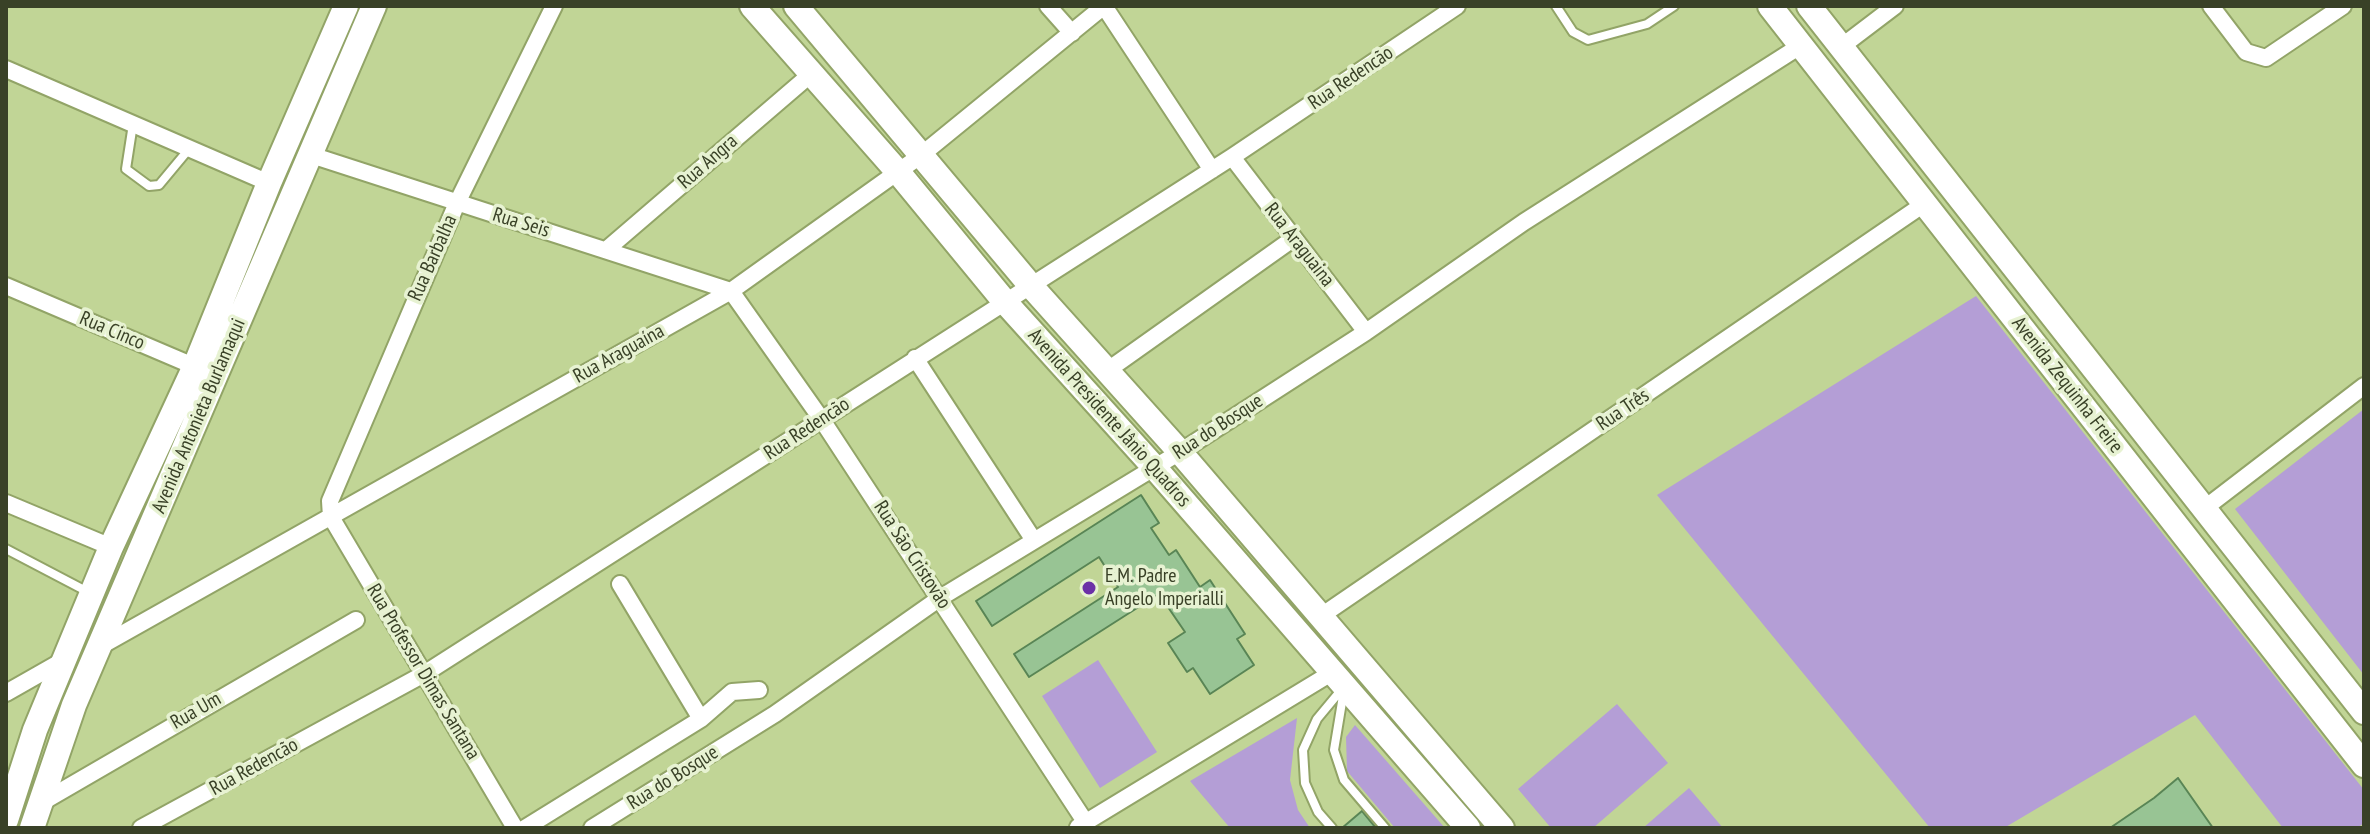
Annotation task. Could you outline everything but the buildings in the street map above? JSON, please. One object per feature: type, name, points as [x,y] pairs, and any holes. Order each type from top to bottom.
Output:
[{"type":"main road","name":"Avenida Antonieta Burlamaqui","points":[[35,816],[206,371],[269,183],[346,6]]},
{"type":"main road","name":"Avenida Antonieta Burlamaqui","points":[[6,820],[35,730],[111,547],[206,371],[311,155],[374,6]]},
{"type":"main road","name":"Avenida Presidente Jânio Quadros","points":[[752,6],[898,172],[1005,302],[1154,467],[1468,828]]},
{"type":"main road","name":"Avenida Presidente Jânio Quadros","points":[[796,6],[1031,286],[1180,452],[1502,828]]},
{"type":"main road","name":"Avenida Zequinha Freire","points":[[1770,6],[2364,765]]},
{"type":"main road","name":"Avenida Zequinha Freire","points":[[1809,6],[2364,712]]},
{"type":"main road","points":[[91,600],[113,614]]},
{"type":"main road","points":[[2257,626],[2274,618],[2289,617]]},
{"type":"main road","points":[[66,659],[98,647]]},
{"type":"main road","points":[[1339,679],[1375,678]]},
{"type":"street","name":"Rua Barbalha","points":[[331,517],[332,493],[457,203],[554,6]]},
{"type":"street","points":[[1048,6],[1072,33]]},
{"type":"street","points":[[1104,6],[1212,170]]},
{"type":"street","name":"Rua Araguaína","points":[[98,647],[731,291],[920,156],[1104,6]]},
{"type":"street","name":"Rua Redencão","points":[[141,828],[424,674],[1212,170],[1457,6]]},
{"type":"street","points":[[1841,47],[1895,6]]},
{"type":"street","points":[[2211,6],[2246,52],[2266,58],[2343,6]]},
{"type":"street","name":"Rua do Bosque","points":[[592,828],[775,714],[940,598],[1180,452],[1366,332],[1524,222],[1800,46]]},
{"type":"street","points":[[6,69],[269,183]]},
{"type":"street","name":"Rua Angra","points":[[606,250],[811,74]]},
{"type":"street","name":"Rua Seis","points":[[311,155],[731,291]]},
{"type":"street","name":"Rua Araguaina","points":[[1232,157],[1366,332]]},
{"type":"street","name":"Rua Três","points":[[1321,616],[1924,204]]},
{"type":"street","points":[[1108,370],[1294,238]]},
{"type":"street","name":"Rua Cinco","points":[[6,286],[206,371]]},
{"type":"street","name":"Rua São Cristovão","points":[[731,291],[822,420],[940,598],[1082,826]]},
{"type":"street","points":[[915,358],[1033,539]]},
{"type":"street","points":[[2205,508],[2364,386]]},
{"type":"street","points":[[6,503],[111,547]]},
{"type":"street","name":"Rua Professor Dimas Santana","points":[[331,517],[515,828]]},
{"type":"street","points":[[620,584],[701,719]]},
{"type":"street","name":"Rua Um","points":[[35,816],[356,620]]},
{"type":"street","points":[[6,693],[66,659]]},
{"type":"street","points":[[1082,826],[1339,679]]},
{"type":"street","points":[[525,828],[701,719],[732,692],[759,690]]},
{"type":"lane","points":[[1556,6],[1573,32],[1588,40],[1647,24],[1674,6]]},
{"type":"lane","points":[[133,124],[126,169],[149,186],[159,185],[189,148]]},
{"type":"lane","points":[[6,549],[91,600]]},
{"type":"lane","points":[[1332,828],[1318,812],[1305,783],[1303,750],[1339,679]]},
{"type":"lane","points":[[1339,679],[1334,750],[1344,780],[1385,828]]},
{"type":"shaded area","points":[[1976,296],[2364,790],[2364,823],[2357,828],[2283,828],[2195,715],[2004,828],[1930,828],[1657,495]]},
{"type":"shaded area","points":[[2364,409],[2364,675],[2235,509]]},
{"type":"shaded area","points":[[1098,660],[1157,752],[1100,788],[1042,696]]},
{"type":"shaded area","points":[[1617,704],[1668,763],[1593,828],[1551,828],[1518,789]]},
{"type":"shaded area","points":[[1297,718],[1290,780],[1298,810],[1310,828],[1230,828],[1190,781]]},
{"type":"shaded area","points":[[1355,725],[1445,828],[1395,828],[1347,771],[1346,737]]},
{"type":"shaded area","points":[[1689,788],[1723,828],[1643,828]]},
{"type":"place","name":"E.M. Padre Angelo Imperialli","points":[[1089,588]]}]
